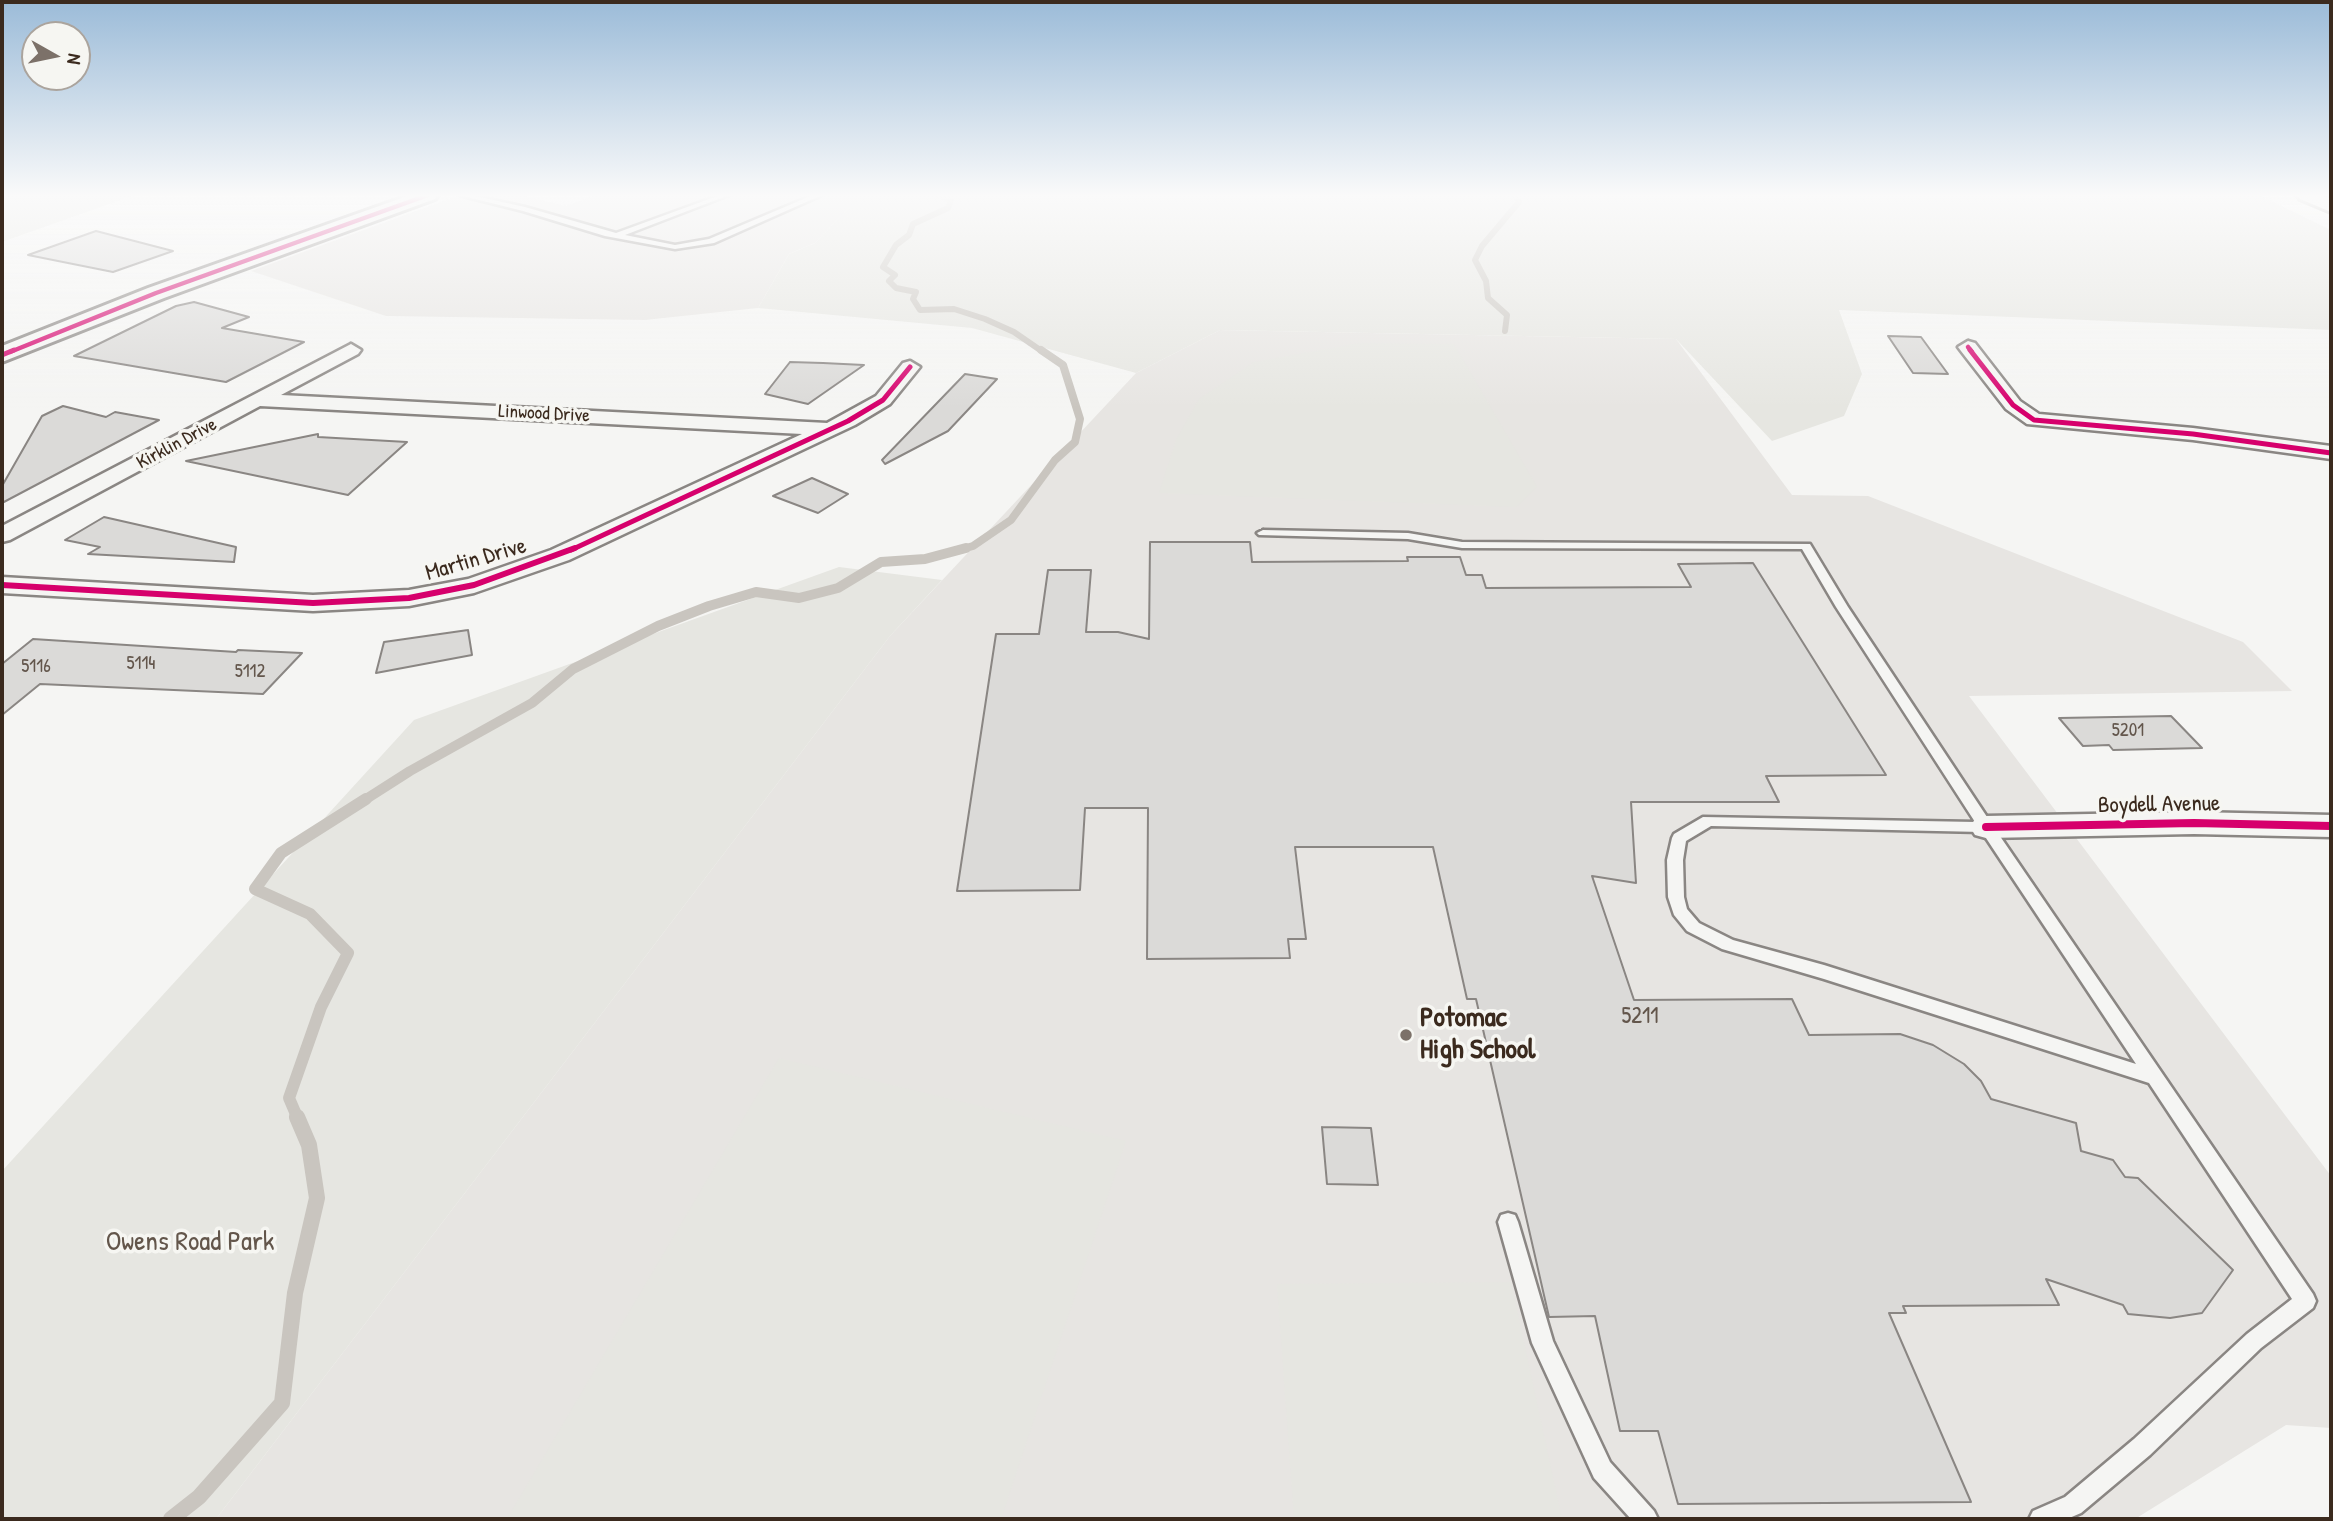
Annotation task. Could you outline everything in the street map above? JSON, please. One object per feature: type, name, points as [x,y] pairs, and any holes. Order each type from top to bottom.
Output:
[{"type":"street","points":[[2,355],[229,266]]},
{"type":"street","points":[[1968,347],[2013,405],[2034,420],[2193,434],[2331,453]]},
{"type":"street","name":"Kirklin Drive","points":[[2,535],[351,350]]},
{"type":"street","name":"Martin Drive","points":[[2,585],[313,603],[409,598],[474,585],[560,555],[830,429],[883,400],[910,367]]},
{"type":"street","name":"Linwood Drive","points":[[259,400],[830,429]]},
{"type":"street","name":"Boydell Avenue","points":[[1986,827],[2194,823],[2331,826]]},
{"type":"lane","points":[[1263,533],[1408,536],[1475,545],[1805,545],[1842,607],[1986,827],[2306,1301],[2254,1341],[2142,1447],[2073,1505],[2040,1519]]},
{"type":"lane","points":[[1986,827],[1708,821],[1679,838],[1675,860],[1676,897],[1680,911],[1693,927],[1728,945],[1824,972],[2156,1078]]},
{"type":"lane","points":[[1508,1222],[1543,1343],[1602,1470],[1646,1519]]},
{"type":"shaded area","points":[[265,266],[782,266],[758,308],[645,320],[386,316],[251,271]]},
{"type":"shaded area","name":"Potomac High School","points":[[1220,330],[1676,339],[1792,495],[1868,496],[2243,642],[2292,691],[1969,696],[2331,1176],[2331,1428],[2286,1425],[2135,1519],[216,1519],[890,636],[1136,373]]},
{"type":"green space","points":[[782,266],[2331,266],[2331,330],[1839,310],[1862,374],[1844,416],[1772,441],[1676,339],[1220,330],[1136,373],[972,328],[758,308]]},
{"type":"green space","points":[[1360,343],[1454,344],[1537,487],[1516,507],[1159,493],[1176,440],[1199,399],[1254,362]]},
{"type":"green space","name":"Owens Road Park","points":[[839,567],[942,580],[890,636],[216,1519],[2,1519],[2,1171],[414,720]]},
{"type":"green space","points":[[779,1058],[1126,1141],[1001,1519],[507,1519]]},
{"type":"green space","points":[[1511,1282],[1562,1519],[1294,1519],[1277,1284]]},
{"type":"building","points":[[83,266],[130,266],[113,272]]},
{"type":"building","points":[[194,302],[249,317],[222,328],[304,342],[226,382],[74,356],[176,306]]},
{"type":"building","points":[[1888,336],[1921,337],[1948,374],[1913,373]]},
{"type":"building","points":[[790,362],[864,365],[808,404],[765,394]]},
{"type":"building","points":[[965,374],[997,379],[948,431],[885,464],[882,460]]},
{"type":"building","points":[[63,406],[106,417],[115,412],[159,420],[2,503],[2,486],[42,416]]},
{"type":"building","points":[[318,434],[318,437],[407,442],[348,495],[186,461]]},
{"type":"building","points":[[812,478],[848,494],[818,513],[773,496]]},
{"type":"building","points":[[104,517],[236,547],[234,562],[88,554],[100,547],[65,540]]},
{"type":"building","points":[[1150,542],[1250,542],[1252,562],[1408,561],[1407,557],[1460,557],[1466,575],[1482,575],[1486,588],[1691,587],[1678,564],[1753,563],[1886,775],[1766,776],[1779,802],[1631,802],[1636,883],[1592,876],[1634,1000],[1792,999],[1809,1035],[1900,1034],[1933,1045],[1964,1064],[1981,1081],[1991,1099],[2076,1123],[2081,1151],[2113,1160],[2125,1177],[2138,1178],[2233,1270],[2202,1313],[2170,1318],[2128,1314],[2123,1305],[2046,1279],[2059,1305],[1903,1306],[1906,1313],[1889,1313],[1971,1502],[1678,1504],[1658,1431],[1620,1431],[1595,1316],[1549,1317],[1476,999],[1467,999],[1433,847],[1295,847],[1306,939],[1288,939],[1290,958],[1147,959],[1148,808],[1085,808],[1080,890],[957,891],[996,634],[1039,634],[1048,570],[1091,570],[1086,632],[1118,632],[1149,639]]},
{"type":"building","points":[[468,630],[472,655],[376,673],[384,642]]},
{"type":"building","points":[[33,639],[236,652],[302,653],[263,694],[40,684],[2,715],[2,664]]},
{"type":"building","points":[[2171,716],[2202,748],[2113,750],[2109,745],[2083,746],[2059,718]]},
{"type":"building","points":[[1322,1127],[1371,1128],[1378,1185],[1327,1184]]},
{"type":"waterway","points":[[884,266],[895,275],[889,281],[896,288],[916,292],[913,299],[920,310],[954,309],[985,319],[1014,332],[1043,352]]},
{"type":"waterway","points":[[1478,266],[1486,281],[1488,298],[1507,315],[1505,331]]},
{"type":"waterway","points":[[966,548],[1011,520],[1055,460],[1075,442],[1080,419],[1063,365],[1041,350]]},
{"type":"waterway","points":[[363,801],[410,771],[532,703],[573,669],[658,626],[709,606],[756,592],[799,598],[838,588],[881,562],[925,559],[966,548]]},
{"type":"waterway","points":[[959,550],[966,548]]},
{"type":"waterway","points":[[298,1119],[289,1098],[321,1007],[348,953],[310,914],[255,889],[281,853],[366,799]]},
{"type":"waterway","points":[[171,1519],[199,1497],[282,1403],[295,1293],[317,1198],[309,1145],[297,1117]]},
{"type":"cycle path","points":[[2,355],[231,266]]},
{"type":"cycle path","points":[[1968,347],[2013,405],[2034,420],[2193,434],[2331,453]]},
{"type":"cycle path","points":[[2,585],[313,603],[409,598],[474,585],[560,555],[848,421],[883,400],[910,367]]},
{"type":"cycle path","points":[[1986,827],[2194,823],[2331,826]]},
{"type":"place","name":"Potomac High School","points":[[1406,1035]]}]
